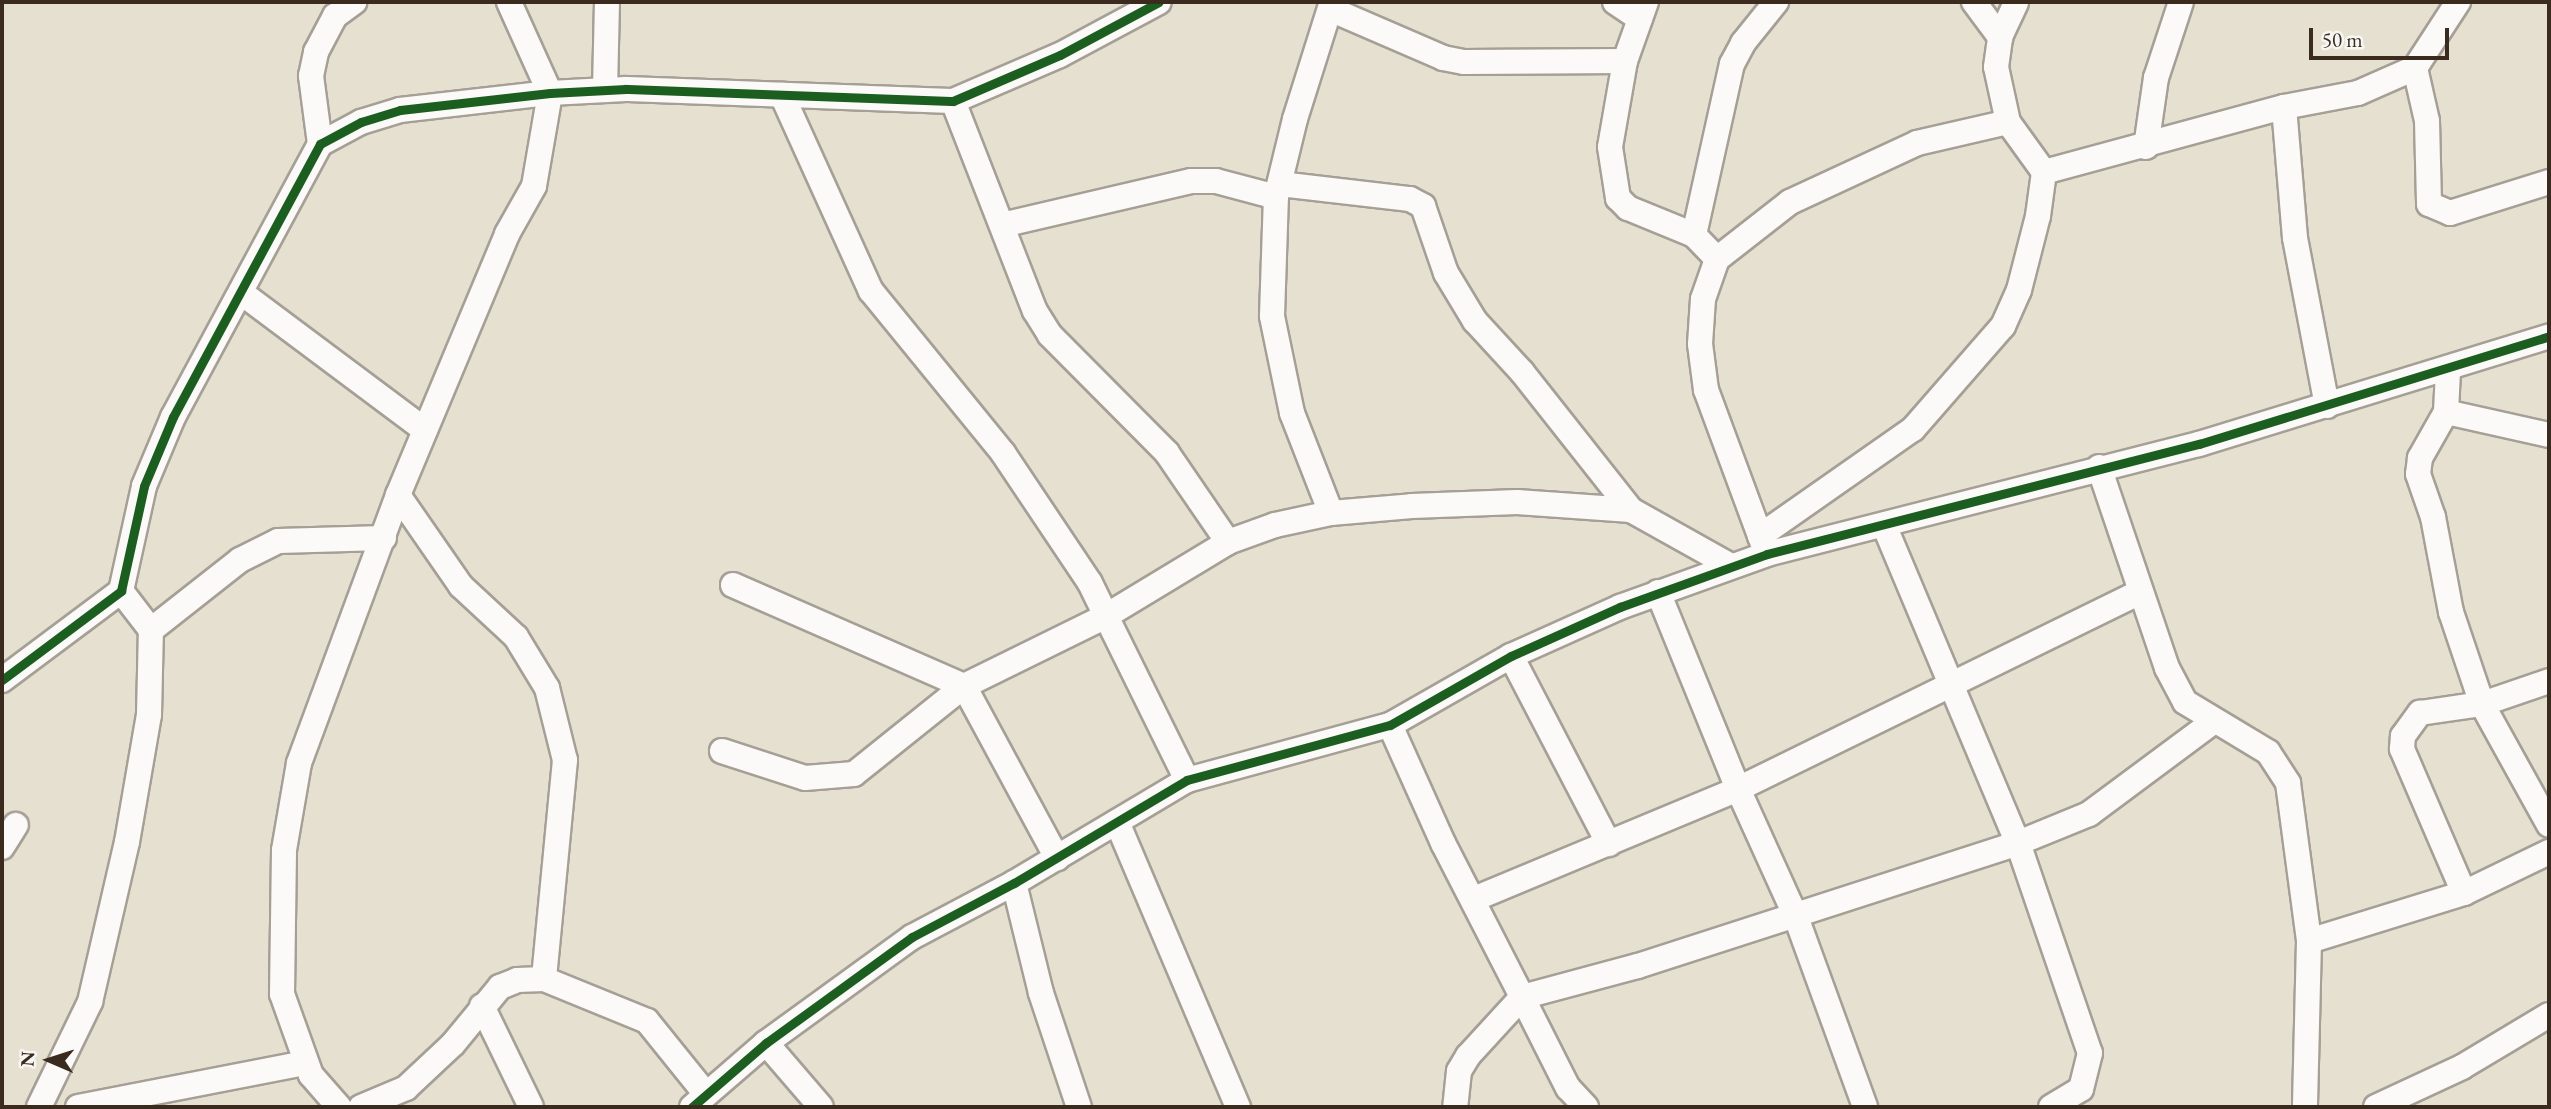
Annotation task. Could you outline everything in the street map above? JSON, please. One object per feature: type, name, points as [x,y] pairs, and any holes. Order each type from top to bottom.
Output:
[{"type":"street","points":[[320,144],[311,76],[316,52],[335,16],[354,2]]},
{"type":"street","points":[[339,1107],[305,1063],[282,994],[284,850],[299,763],[398,495],[507,234],[534,186],[550,93],[509,2]]},
{"type":"street","points":[[605,90],[607,2]]},
{"type":"street","points":[[1615,2],[1643,10],[1625,61],[1610,147],[1618,198],[1628,208],[1694,235],[1717,259]]},
{"type":"street","points":[[1694,235],[1732,64],[1742,43],[1776,2]]},
{"type":"street","points":[[1974,2],[2000,37]]},
{"type":"street","points":[[361,1107],[406,1088],[453,1044],[500,987],[517,981],[544,979],[647,1021],[698,1100],[766,1044],[912,937],[1014,883],[1187,780],[1390,725],[1511,656],[1658,592],[1731,566],[1763,545],[1913,429],[1997,335],[2019,290],[2038,216],[2044,172],[2008,121],[1996,68],[2000,37],[2016,2]]},
{"type":"street","points":[[2146,147],[2156,78],[2181,2]]},
{"type":"street","points":[[2044,172],[2146,147],[2284,107],[2358,93],[2415,68],[2458,2]]},
{"type":"street","points":[[2,680],[121,591],[144,486],[173,417],[243,294],[320,144],[361,122],[400,110],[550,93],[605,90],[953,101],[1060,55],[1148,4]]},
{"type":"street","points":[[1331,513],[1292,413],[1272,316],[1278,191],[1331,5],[1443,58],[1464,62],[1625,61]]},
{"type":"street","points":[[2415,68],[2427,121],[2429,204],[2450,213],[2549,182]]},
{"type":"street","points":[[782,94],[872,290],[1003,453],[1090,583],[1187,780]]},
{"type":"street","points":[[953,101],[1035,311],[1050,335],[1167,453],[1228,542]]},
{"type":"street","points":[[2284,107],[2295,238],[2326,406]]},
{"type":"street","points":[[1763,545],[1706,390],[1700,344],[1703,299],[1717,259],[1790,202],[1917,143],[2008,121]]},
{"type":"street","points":[[1002,225],[1191,181],[1216,181],[1278,191],[1410,199],[1423,206],[1446,273],[1475,321],[1522,372],[1631,510],[1731,566]]},
{"type":"street","points":[[243,294],[425,430]]},
{"type":"street","points":[[1763,545],[1884,525],[2326,406],[2448,371],[2549,336]]},
{"type":"street","points":[[2448,371],[2446,412],[2420,458],[2418,474],[2433,517],[2451,612],[2482,704],[2549,825]]},
{"type":"street","points":[[2446,412],[2549,435]]},
{"type":"street","points":[[2099,467],[2167,668],[2185,702],[2213,722],[2245,734],[2268,752],[2288,783],[2309,941],[2305,1107]]},
{"type":"street","points":[[398,495],[461,586],[516,637],[547,688],[565,760],[544,979]]},
{"type":"street","points":[[722,751],[805,778],[854,774],[964,686],[1106,616],[1228,542],[1275,525],[1331,513],[1517,502],[1631,510]]},
{"type":"street","points":[[1884,525],[2018,843],[2090,1053],[2081,1089],[2050,1107]]},
{"type":"street","points":[[151,630],[240,559],[278,541],[384,538]]},
{"type":"street","points":[[733,585],[964,686],[1057,858]]},
{"type":"street","points":[[39,1107],[90,1002],[127,842],[149,715],[151,630],[121,591]]},
{"type":"street","points":[[1658,592],[1738,789],[1796,917],[1865,1107]]},
{"type":"street","points":[[1474,899],[1738,789],[1951,682],[2140,592]]},
{"type":"street","points":[[1511,656],[1609,844]]},
{"type":"street","points":[[2463,893],[2402,749],[2403,736],[2420,713],[2482,704],[2549,681]]},
{"type":"street","points":[[1455,1107],[1456,1083],[1468,1056],[1522,997],[1796,917],[2018,843],[2089,814],[2213,722]]},
{"type":"street","points":[[1390,725],[1568,1088],[1586,1107]]},
{"type":"street","points":[[1117,821],[1238,1107]]},
{"type":"street","points":[[2,848],[16,825]]},
{"type":"street","points":[[2309,941],[2463,893],[2549,852]]},
{"type":"street","points":[[1014,883],[1041,993],[1079,1107]]},
{"type":"street","points":[[482,1006],[531,1107]]},
{"type":"street","points":[[2376,1107],[2462,1067],[2549,1015]]},
{"type":"street","points":[[766,1044],[821,1107]]},
{"type":"street","points":[[78,1107],[305,1063]]},
{"type":"cycle path","points":[[2,680],[121,591],[144,486],[173,417],[320,144],[361,122],[400,110],[550,93],[626,89],[953,101],[1060,55],[1159,2]]},
{"type":"cycle path","points":[[692,1107],[766,1043],[912,937],[1014,883],[1187,780],[1390,725],[1511,656],[1620,607],[1767,554],[2199,444],[2549,336]]}]
